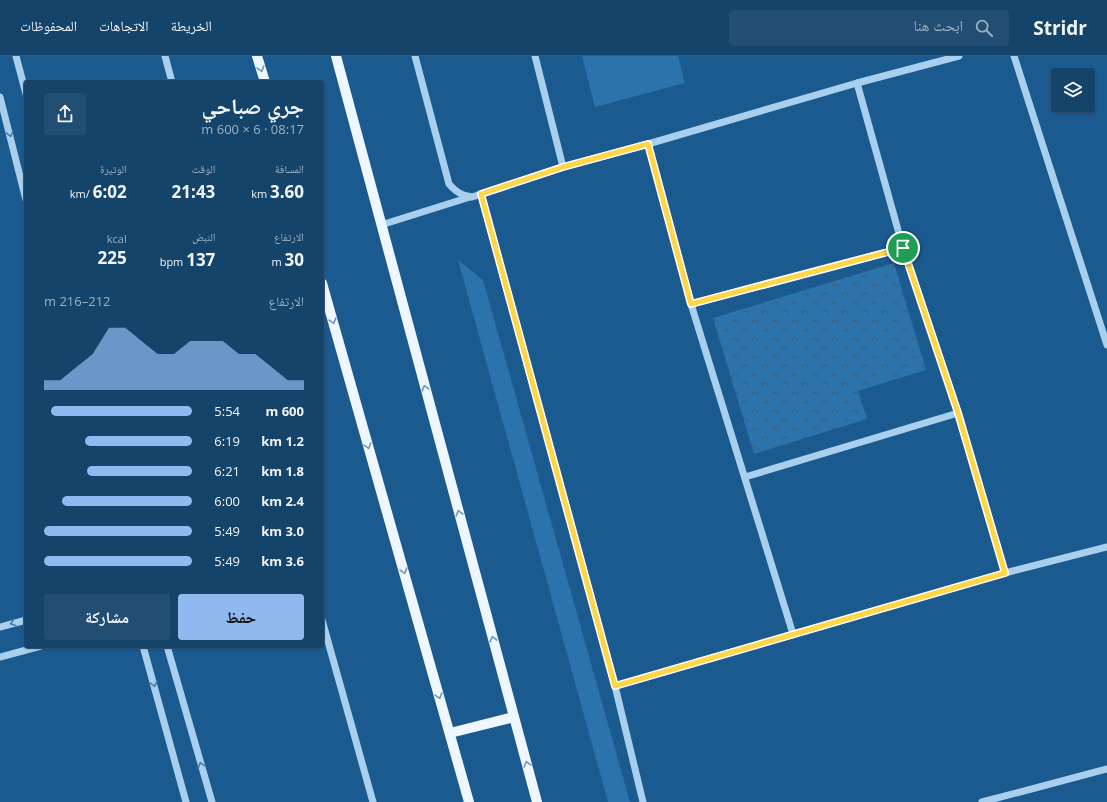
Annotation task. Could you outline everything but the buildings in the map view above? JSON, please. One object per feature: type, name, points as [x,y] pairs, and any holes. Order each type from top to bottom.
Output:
[{"type":"main road","points":[[258,56],[264,80]]},
{"type":"main road","points":[[336,56],[537,802]]},
{"type":"main road","points":[[324,290],[469,802]]},
{"type":"main road","points":[[450,733],[514,717]]},
{"type":"street","points":[[16,56],[24,86]]},
{"type":"street","points":[[165,56],[171,80]]},
{"type":"street","points":[[414,56],[449,184],[455,191],[472,197]]},
{"type":"street","points":[[534,56],[563,167]]},
{"type":"street","points":[[381,225],[563,167],[648,144],[857,83],[959,56]]},
{"type":"street","points":[[1014,56],[1107,345]]},
{"type":"street","points":[[857,83],[903,248],[958,413],[1005,573]]},
{"type":"street","points":[[0,96],[24,192]]},
{"type":"street","points":[[648,144],[691,304],[793,634]]},
{"type":"street","points":[[481,194],[615,686],[643,802]]},
{"type":"street","points":[[691,304],[903,248]]},
{"type":"street","points":[[745,477],[958,413]]},
{"type":"street","points":[[615,686],[1005,573],[1107,547]]},
{"type":"street","points":[[0,627],[24,621]]},
{"type":"street","points":[[324,627],[373,802]]},
{"type":"street","points":[[0,657],[34,648]]},
{"type":"street","points":[[144,648],[186,802]]},
{"type":"street","points":[[168,648],[212,802]]},
{"type":"street","points":[[982,802],[1107,769]]},
{"type":"green space","points":[[582,56],[678,56],[685,83],[595,107]]},
{"type":"green space","points":[[458,260],[483,280],[630,802],[608,802]]},
{"type":"green space","points":[[894,263],[926,370],[858,391],[867,419],[754,454],[713,318]]},
{"type":"route","points":[[648,144],[691,304],[903,248],[958,413],[1005,573],[615,686],[516,328],[481,194],[563,167],[648,144]]}]
